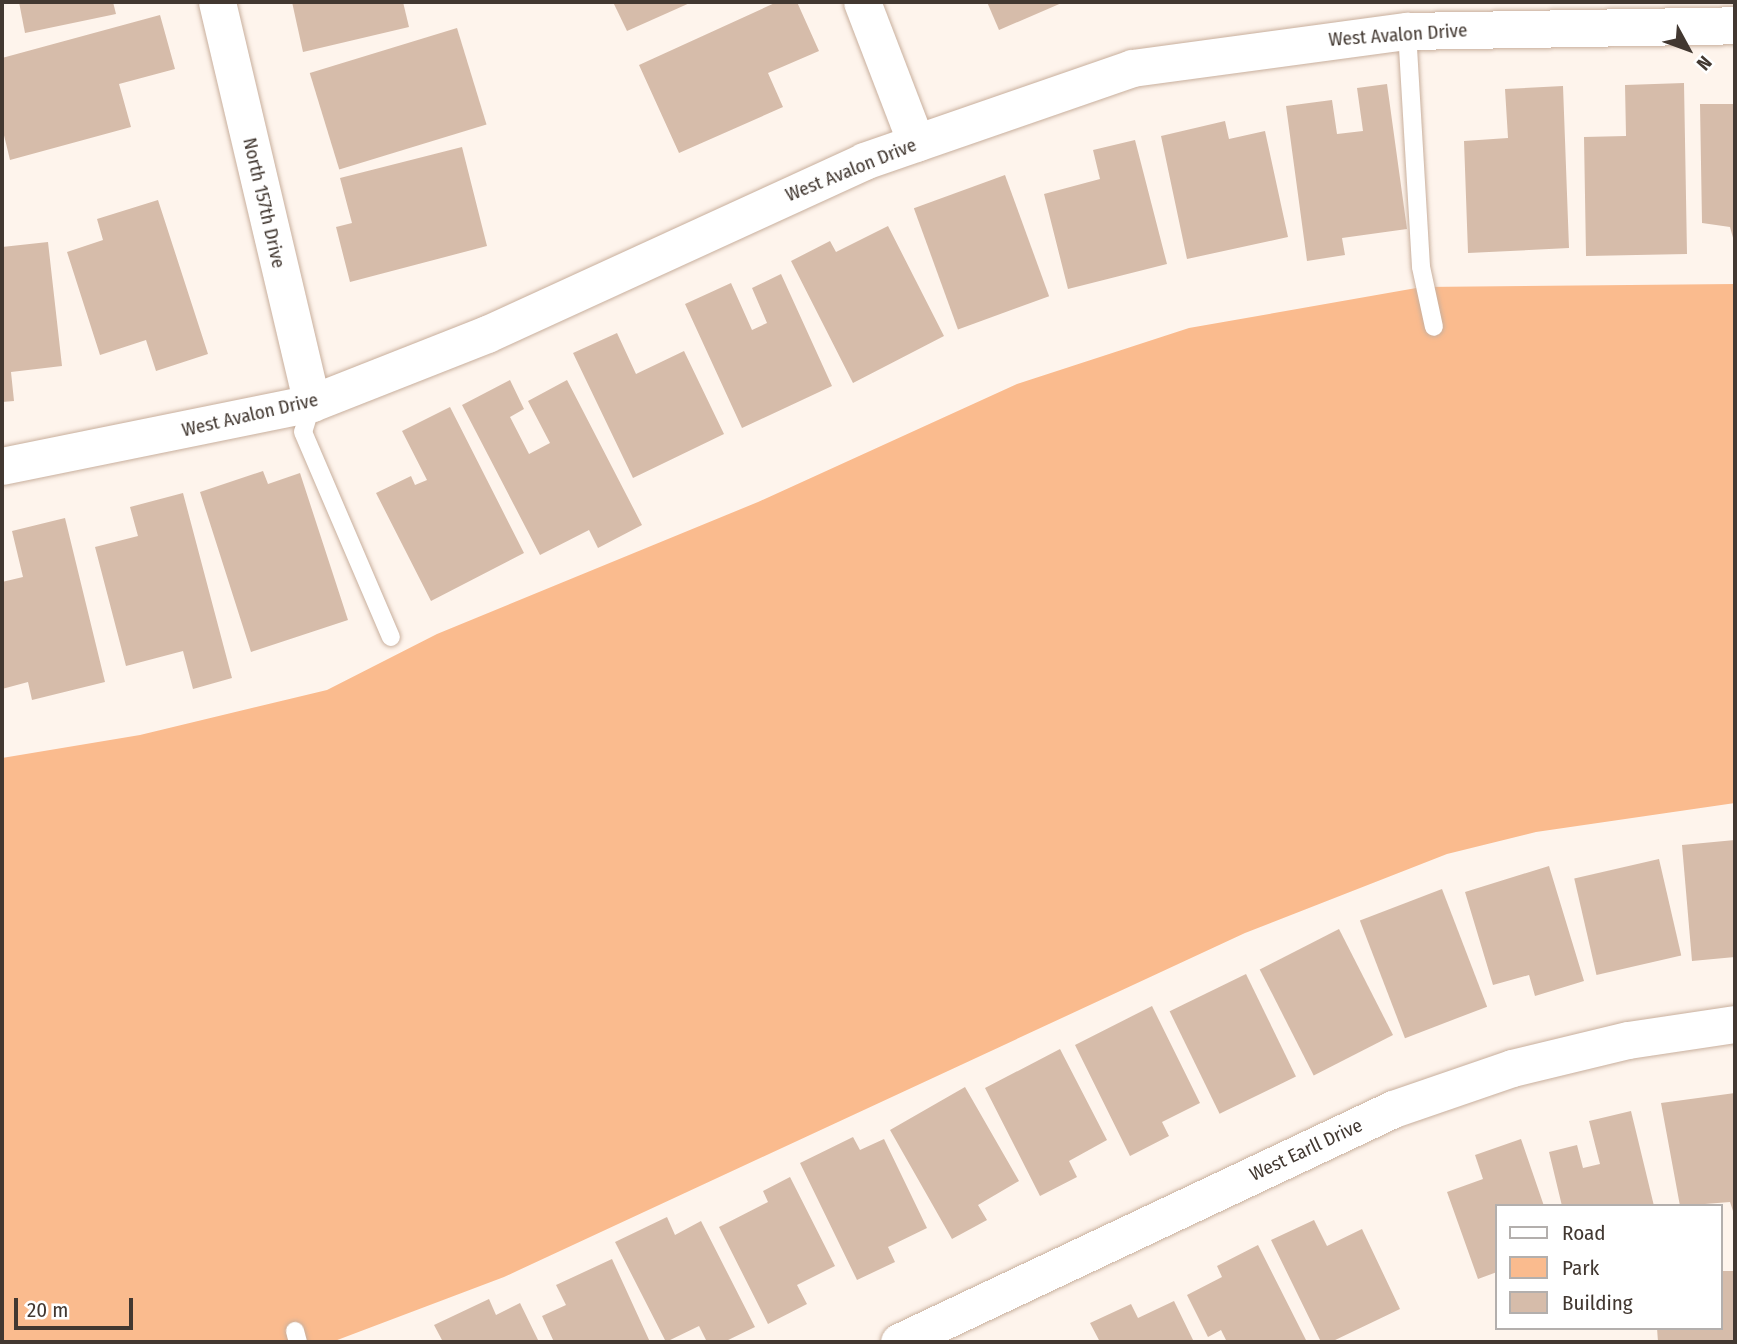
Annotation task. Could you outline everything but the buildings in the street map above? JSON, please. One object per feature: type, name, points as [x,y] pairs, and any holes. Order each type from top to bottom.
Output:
[{"type":"street","name":"North 157th Drive","points":[[218,2],[312,403]]},
{"type":"street","points":[[862,2],[916,143]]},
{"type":"street","name":"West Avalon Drive","points":[[2,466],[312,403],[487,334],[864,161],[1132,68],[1406,16],[1735,25]]},
{"type":"street","name":"West Earll Drive","points":[[899,1342],[1393,1110],[1512,1068],[1628,1040],[1735,1024]]},
{"type":"lane","points":[[1406,16],[1421,267],[1434,327]]},
{"type":"lane","points":[[312,403],[303,432],[391,637]]},
{"type":"green space","points":[[1735,284],[1735,803],[1536,832],[1447,854],[1245,933],[504,1277],[332,1342],[2,1342],[2,758],[140,735],[327,690],[437,634],[758,502],[1017,384],[1189,328],[1422,287]]}]
